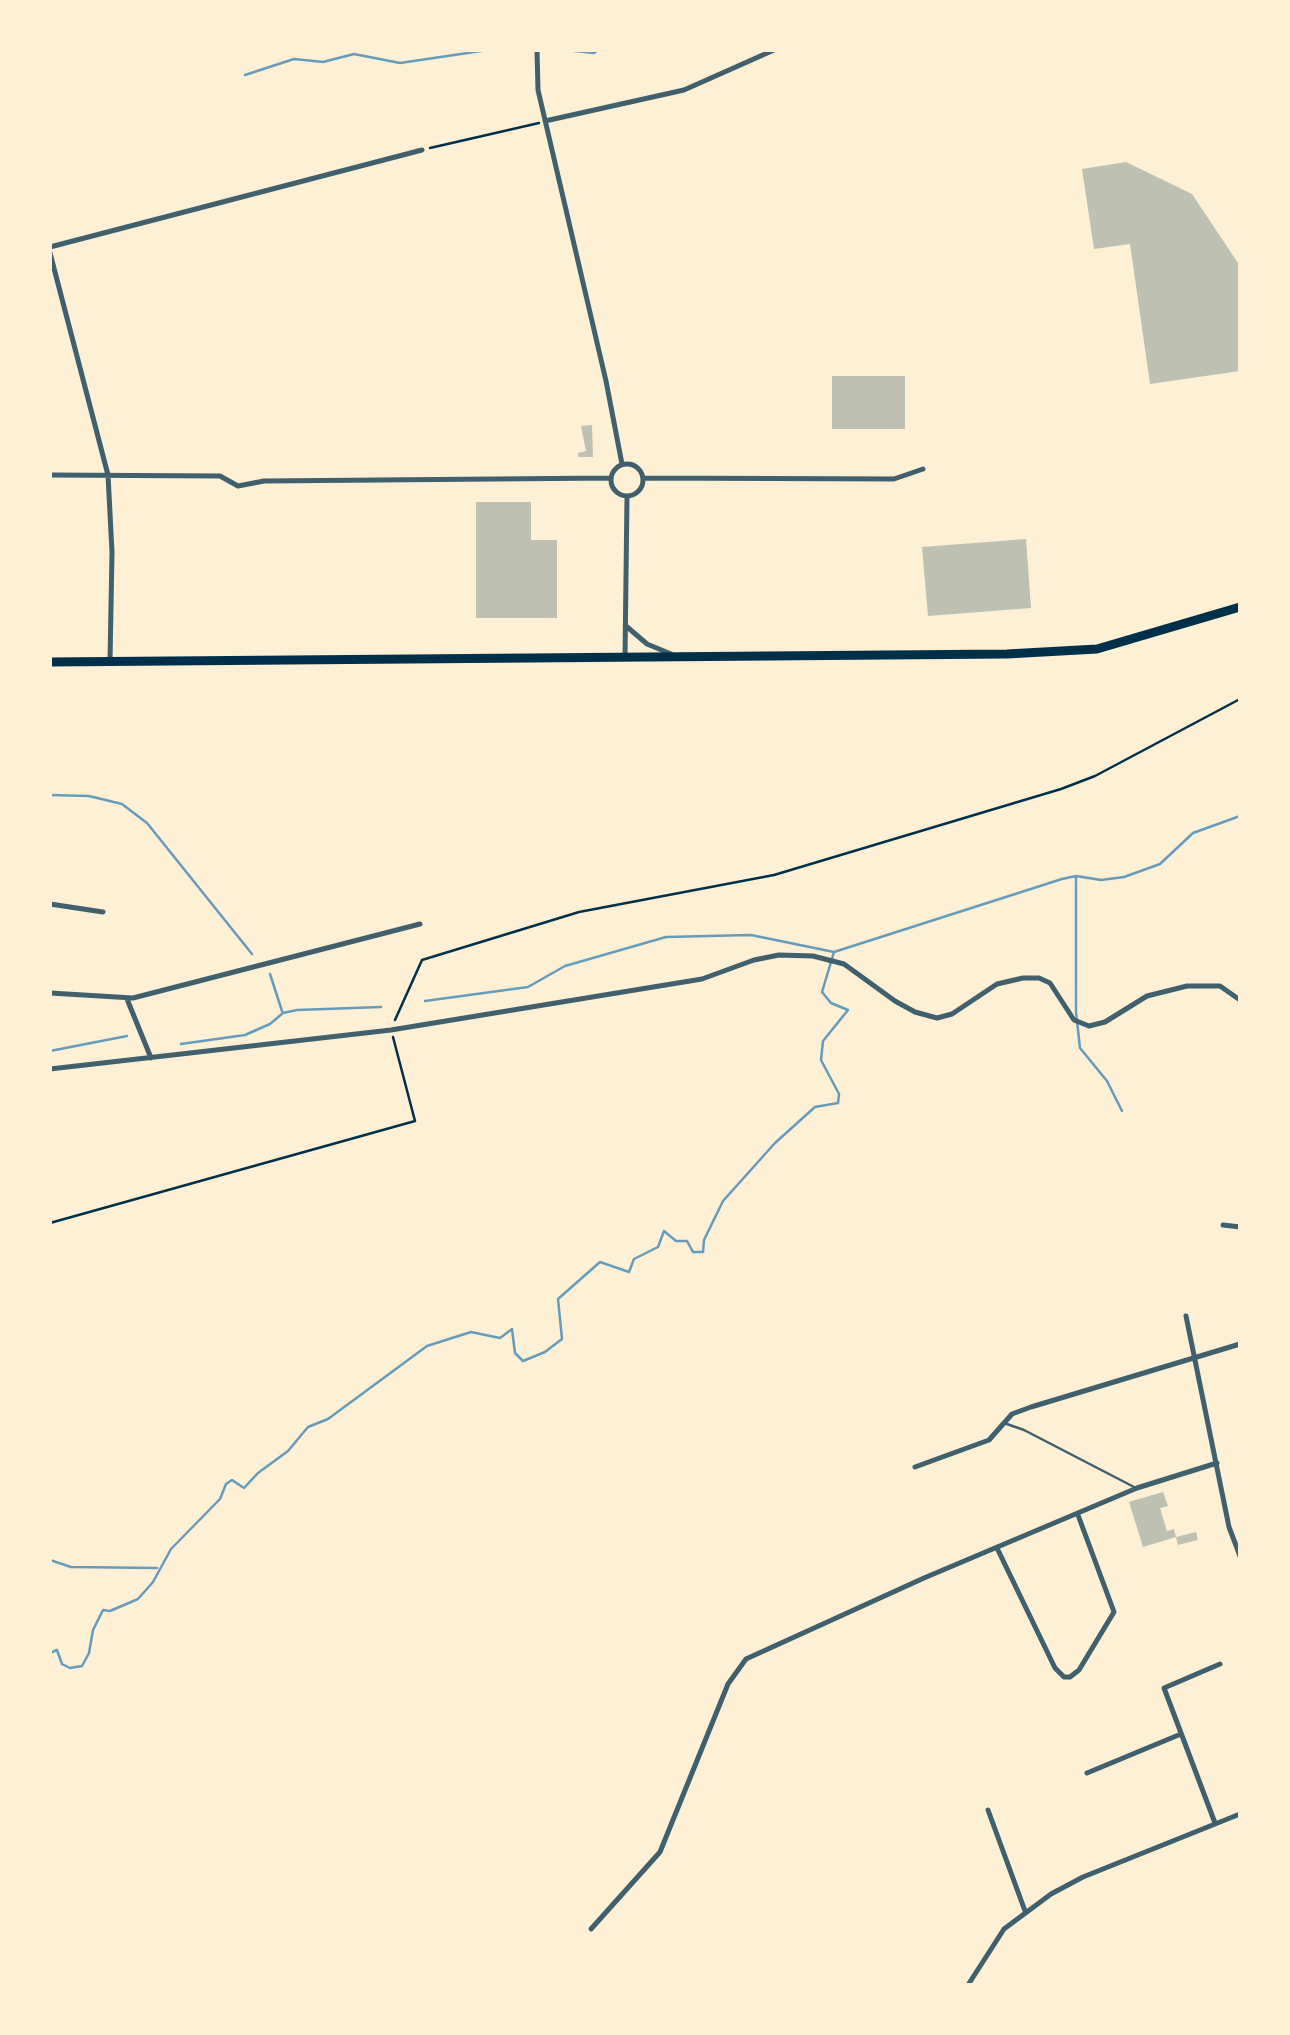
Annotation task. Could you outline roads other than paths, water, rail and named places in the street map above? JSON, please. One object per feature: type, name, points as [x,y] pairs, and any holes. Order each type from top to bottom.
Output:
[{"type":"main road","points":[[50,662],[1007,654],[1098,649],[1240,607]]},
{"type":"street","points":[[537,50],[536,78],[622,464]]},
{"type":"street","points":[[545,121],[684,90],[774,50]]},
{"type":"street","points":[[110,662],[112,552],[108,475],[50,250],[422,150]]},
{"type":"street","points":[[622,464],[636,466],[643,478],[639,491],[626,496],[614,491],[610,478],[622,464]]},
{"type":"street","points":[[643,478],[894,479],[923,468]]},
{"type":"street","points":[[50,476],[220,476],[238,486],[264,481],[610,478]]},
{"type":"street","points":[[625,657],[626,496]]},
{"type":"street","points":[[625,625],[656,649],[678,657]]},
{"type":"street","points":[[50,904],[103,912]]},
{"type":"street","points":[[50,993],[127,999],[420,924]]},
{"type":"street","points":[[50,1069],[391,1030],[702,979],[767,956],[792,954],[837,961],[859,972],[908,1009],[931,1017],[947,1016],[997,984],[1034,977],[1050,983],[1074,1020],[1088,1026],[1105,1022],[1147,996],[1187,986],[1220,986],[1240,1000]]},
{"type":"street","points":[[127,999],[151,1058]]},
{"type":"street","points":[[1223,1225],[1240,1226]]},
{"type":"street","points":[[1186,1316],[1232,1541],[1240,1556]]},
{"type":"street","points":[[915,1468],[989,1440],[1012,1414],[1030,1407],[1240,1344]]},
{"type":"street","points":[[591,1929],[660,1852],[728,1684],[746,1659],[1137,1488],[1217,1463]]},
{"type":"street","points":[[997,1548],[1055,1668],[1064,1677],[1070,1677],[1079,1670],[1114,1612],[1078,1514]]},
{"type":"street","points":[[1215,1824],[1164,1688],[1220,1664]]},
{"type":"street","points":[[1087,1773],[1181,1734]]},
{"type":"street","points":[[988,1810],[1026,1911]]},
{"type":"street","points":[[968,1985],[993,1944],[1026,1911],[1084,1877],[1240,1814]]},
{"type":"lane","points":[[1004,1423],[1137,1488]]},
{"type":"waterway","points":[[245,75],[294,59],[323,62],[354,54],[400,63],[488,50]]},
{"type":"waterway","points":[[565,50],[598,50]]},
{"type":"waterway","points":[[50,795],[89,796],[122,804],[147,823],[252,954]]},
{"type":"waterway","points":[[425,1001],[528,987],[565,966],[666,937],[751,935],[834,952],[1062,879],[1124,877],[1160,864],[1193,833],[1240,816]]},
{"type":"waterway","points":[[1076,876],[1076,1012],[1080,1048],[1107,1081],[1122,1111]]},
{"type":"waterway","points":[[50,1653],[57,1650],[62,1664],[70,1668],[82,1666],[103,1610],[110,1611],[138,1599],[153,1582],[171,1549],[220,1499],[226,1484],[232,1480],[244,1488],[288,1451],[308,1427],[328,1419],[427,1346],[471,1332],[500,1338],[512,1329],[515,1353],[523,1361],[562,1339],[558,1299],[600,1262],[629,1272],[634,1259],[658,1247],[664,1231],[676,1241],[687,1241],[693,1252],[703,1252],[704,1240],[723,1201],[775,1143],[815,1107],[838,1103],[839,1094],[821,1060],[823,1041],[848,1010],[831,1003],[822,992],[834,952]]},
{"type":"waterway","points":[[270,974],[282,1011]]},
{"type":"waterway","points":[[181,1044],[245,1035],[270,1024],[283,1013],[297,1010],[381,1007]]},
{"type":"waterway","points":[[50,1051],[127,1036]]},
{"type":"waterway","points":[[50,1560],[71,1567],[157,1568]]}]
